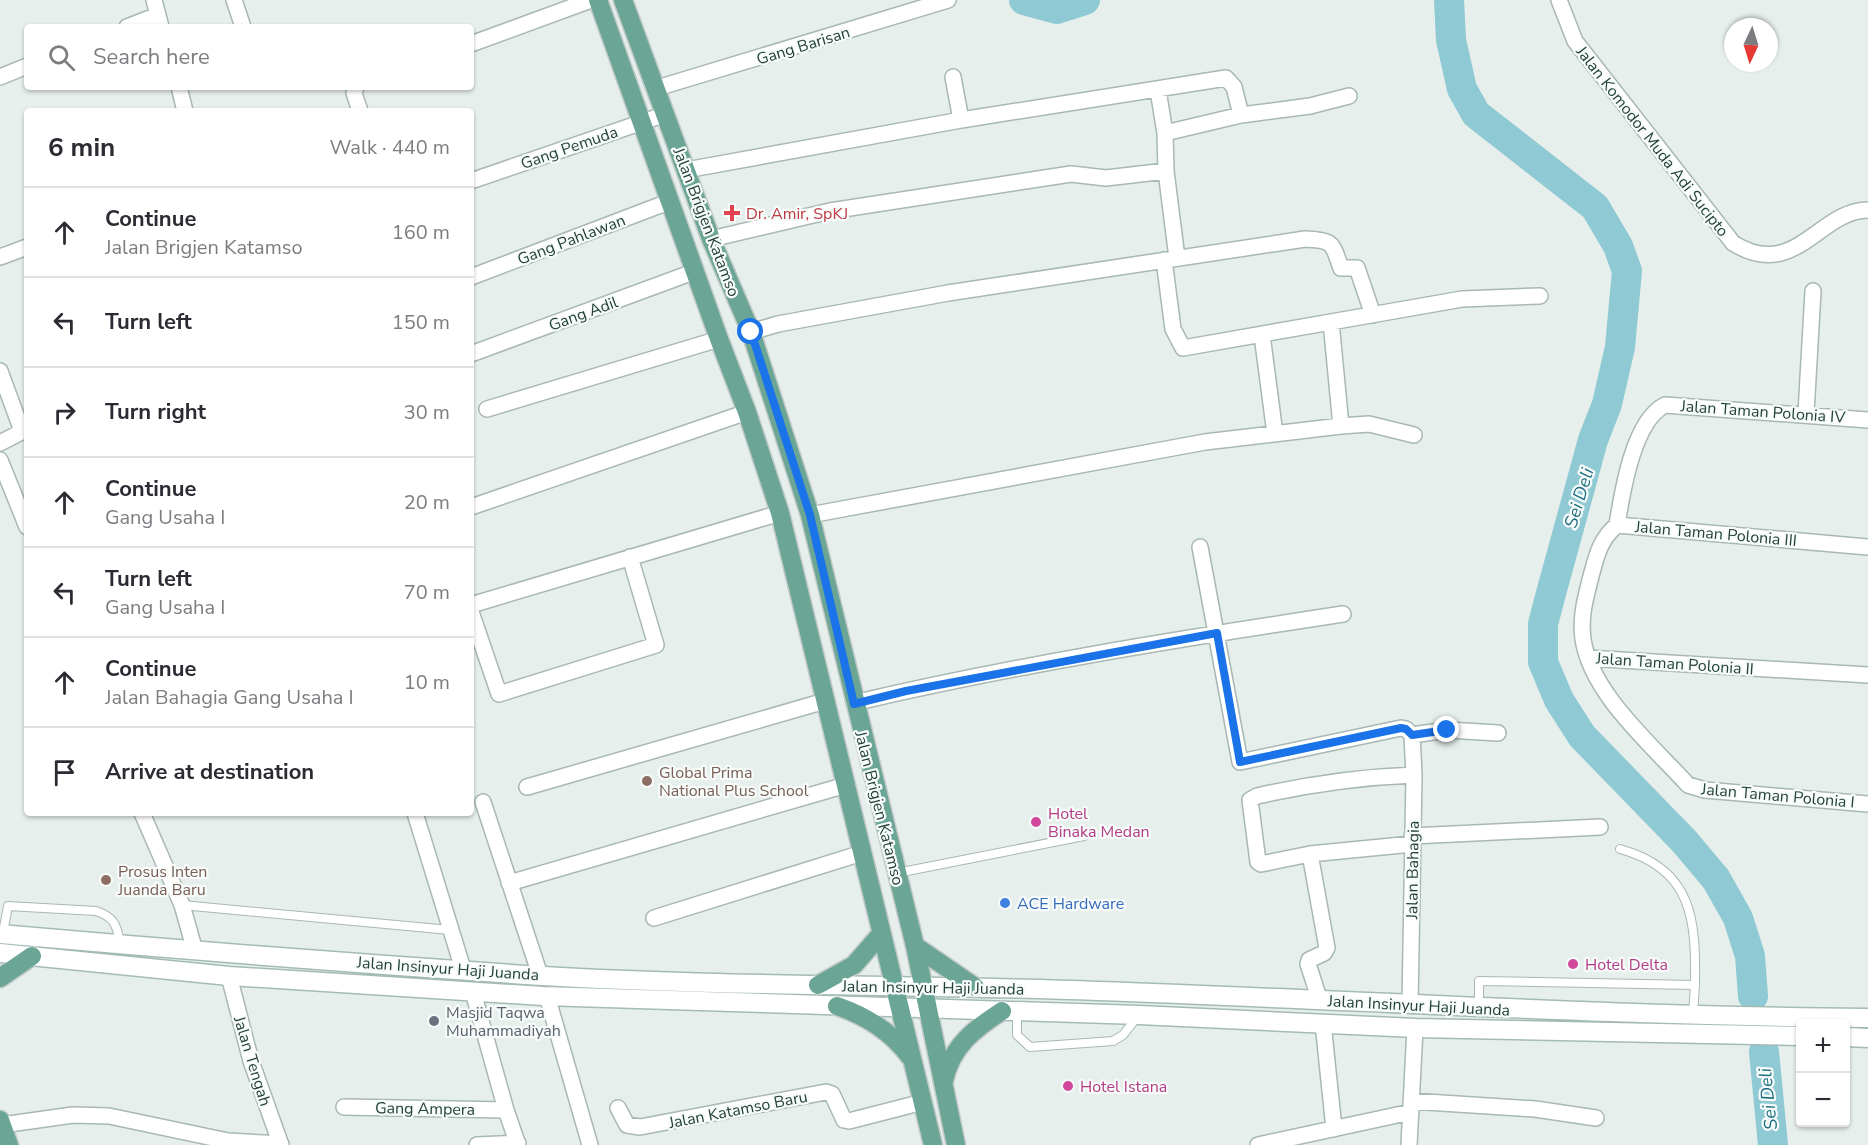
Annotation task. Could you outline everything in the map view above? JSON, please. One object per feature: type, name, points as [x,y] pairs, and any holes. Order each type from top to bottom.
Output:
[{"type":"main road","name":"Jalan Brigjen Katamso","points":[[598,0],[747,412],[780,513],[933,1145]]},
{"type":"main road","name":"Jalan Brigjen Katamso","points":[[623,0],[711,239],[751,332],[810,515],[854,704],[915,946],[956,1145]]},
{"type":"main road","name":"Jalan Insinyur Haji Juanda","points":[[2,934],[195,951],[540,975],[818,985],[975,987],[1479,1008],[1868,1018]]},
{"type":"main road","points":[[818,985],[854,965],[881,934]]},
{"type":"main road","points":[[915,946],[975,987]]},
{"type":"main road","name":"Jalan Insinyur Haji Juanda","points":[[0,953],[229,976],[547,996],[928,1007],[1415,1028],[1796,1036]]},
{"type":"main road","points":[[0,978],[33,956]]},
{"type":"main road","points":[[837,1006],[855,1012],[887,1032],[912,1060]]},
{"type":"main road","points":[[943,1085],[951,1059],[958,1047],[973,1031],[1009,1011]]},
{"type":"main road","points":[[1850,1037],[1868,1038]]},
{"type":"main road","points":[[1,1122],[9,1145]]},
{"type":"street","points":[[144,24],[160,21],[154,0]]},
{"type":"street","points":[[234,0],[242,24]]},
{"type":"street","points":[[474,43],[591,0]]},
{"type":"street","name":"Gang Barisan","points":[[657,88],[948,0]]},
{"type":"street","name":"Jalan Komodor Muda Adi Sucipto","points":[[1559,0],[1575,41],[1733,243],[1748,252],[1771,255],[1800,245],[1848,214],[1868,210]]},
{"type":"street","points":[[0,77],[24,67]]},
{"type":"street","points":[[952,77],[961,120]]},
{"type":"street","points":[[686,170],[961,120],[1226,78],[1234,87],[1241,115]]},
{"type":"street","points":[[180,90],[184,108]]},
{"type":"street","points":[[355,90],[359,108]]},
{"type":"street","points":[[1158,90],[1165,133],[1173,329],[1183,348],[1462,299],[1540,296]]},
{"type":"street","points":[[1165,133],[1241,115],[1310,106],[1349,96]]},
{"type":"street","name":"Gang Pemuda","points":[[474,180],[666,114]]},
{"type":"street","points":[[711,239],[830,211],[1071,174],[1106,178],[1166,171]]},
{"type":"street","name":"Gang Pahlawan","points":[[474,276],[670,201]]},
{"type":"street","points":[[751,332],[778,324],[948,293],[1305,239],[1321,239],[1338,253],[1341,268],[1354,267],[1360,271],[1373,315]]},
{"type":"street","points":[[0,257],[24,248]]},
{"type":"street","name":"Gang Adil","points":[[474,353],[696,271]]},
{"type":"street","points":[[1806,413],[1813,291]]},
{"type":"street","points":[[1331,322],[1341,426]]},
{"type":"street","points":[[1262,335],[1275,434]]},
{"type":"street","points":[[487,409],[719,339]]},
{"type":"street","points":[[0,371],[24,428]]},
{"type":"street","name":"Jalan Taman Polonia IV","points":[[1658,408],[1672,404],[1806,413],[1868,420]]},
{"type":"street","name":"Jalan Taman Polonia III","points":[[1658,408],[1640,437],[1626,471],[1617,525],[1868,547]]},
{"type":"street","points":[[474,506],[747,412]]},
{"type":"street","points":[[810,515],[1181,446],[1369,424],[1414,435]]},
{"type":"street","points":[[0,443],[24,431]]},
{"type":"street","points":[[0,460],[24,520]]},
{"type":"street","points":[[474,604],[780,513]]},
{"type":"street","name":"Jalan Taman Polonia II","points":[[1617,525],[1601,540],[1582,609],[1583,639],[1588,658],[1868,675]]},
{"type":"street","points":[[1200,547],[1240,762],[1401,728],[1406,729],[1412,735],[1447,730],[1498,733]]},
{"type":"street","points":[[474,621],[499,694],[656,645],[630,556]]},
{"type":"street","points":[[854,704],[918,689],[1217,633],[1342,614]]},
{"type":"street","name":"Jalan Taman Polonia I","points":[[1588,658],[1610,699],[1688,785],[1706,790],[1868,804]]},
{"type":"street","points":[[527,787],[825,701]]},
{"type":"street","name":"Jalan Bahagia","points":[[1410,1005],[1414,775],[1412,735]]},
{"type":"street","points":[[1414,775],[1318,782],[1252,798],[1249,810],[1259,863],[1412,840],[1600,827]]},
{"type":"street","points":[[509,883],[846,785]]},
{"type":"street","points":[[483,802],[540,975]]},
{"type":"street","points":[[143,816],[182,905],[195,951]]},
{"type":"street","points":[[416,816],[463,969]]},
{"type":"street","points":[[654,918],[862,853]]},
{"type":"street","points":[[1310,854],[1327,948],[1324,953],[1309,960],[1308,964],[1320,1000]]},
{"type":"street","name":"Jalan Tengah","points":[[229,976],[251,1061],[281,1144]]},
{"type":"street","points":[[473,992],[506,1110],[518,1144],[477,1145]]},
{"type":"street","points":[[547,996],[590,1145]]},
{"type":"street","points":[[1323,1023],[1334,1129]]},
{"type":"street","points":[[1409,1145],[1415,1028]]},
{"type":"street","name":"Jalan Katamso Baru","points":[[618,1108],[627,1125],[640,1128],[826,1092],[832,1094],[844,1120],[849,1121],[922,1102]]},
{"type":"street","name":"Gang Ampera","points":[[344,1107],[506,1110]]},
{"type":"street","points":[[1261,1145],[1334,1129],[1411,1107],[1536,1109],[1596,1118]]},
{"type":"street","points":[[1,1122],[73,1115],[110,1116],[228,1141],[281,1144]]},
{"type":"lane","points":[[896,873],[1084,836]]},
{"type":"lane","points":[[1620,849],[1643,855],[1670,875],[1684,894],[1696,948],[1695,985],[1700,1014]]},
{"type":"lane","points":[[2,934],[4,905],[96,911],[108,915],[117,924],[120,943]]},
{"type":"lane","points":[[182,905],[450,930]]},
{"type":"lane","points":[[1479,1008],[1479,981],[1695,985]]},
{"type":"lane","points":[[1009,1011],[1017,1035],[1030,1047],[1113,1041],[1123,1035],[1139,1015]]},
{"type":"waterway","name":"Sei Deli","points":[[1024,0],[1057,9],[1085,0]]},
{"type":"waterway","name":"Sei Deli","points":[[1449,0],[1451,40],[1462,89],[1476,114],[1595,207],[1618,246],[1627,271],[1620,347],[1607,404],[1593,440],[1543,624],[1543,662],[1559,700],[1582,736],[1684,841],[1716,879],[1738,918],[1750,956],[1753,996]]},
{"type":"waterway","name":"Sei Deli","points":[[1764,1052],[1773,1145]]},
{"type":"place","name":"Dr. Amir, SpKJ","points":[[732,213]]},
{"type":"place","name":"Global Prima National Plus School","points":[[647,781]]},
{"type":"place","name":"Hotel Binaka Medan","points":[[1036,822]]},
{"type":"place","name":"Prosus Inten Juanda Baru","points":[[106,880]]},
{"type":"place","name":"ACE Hardware","points":[[1005,903]]},
{"type":"place","name":"Hotel Delta","points":[[1573,964]]},
{"type":"place","name":"Masjid Taqwa Muhammadiyah","points":[[434,1021]]},
{"type":"place","name":"Hotel Istana","points":[[1068,1086]]},
{"type":"route","points":[[751,332],[810,515],[824,566],[854,704],[906,691],[1217,633],[1240,762],[1401,728],[1406,729],[1412,735],[1447,730]]}]
